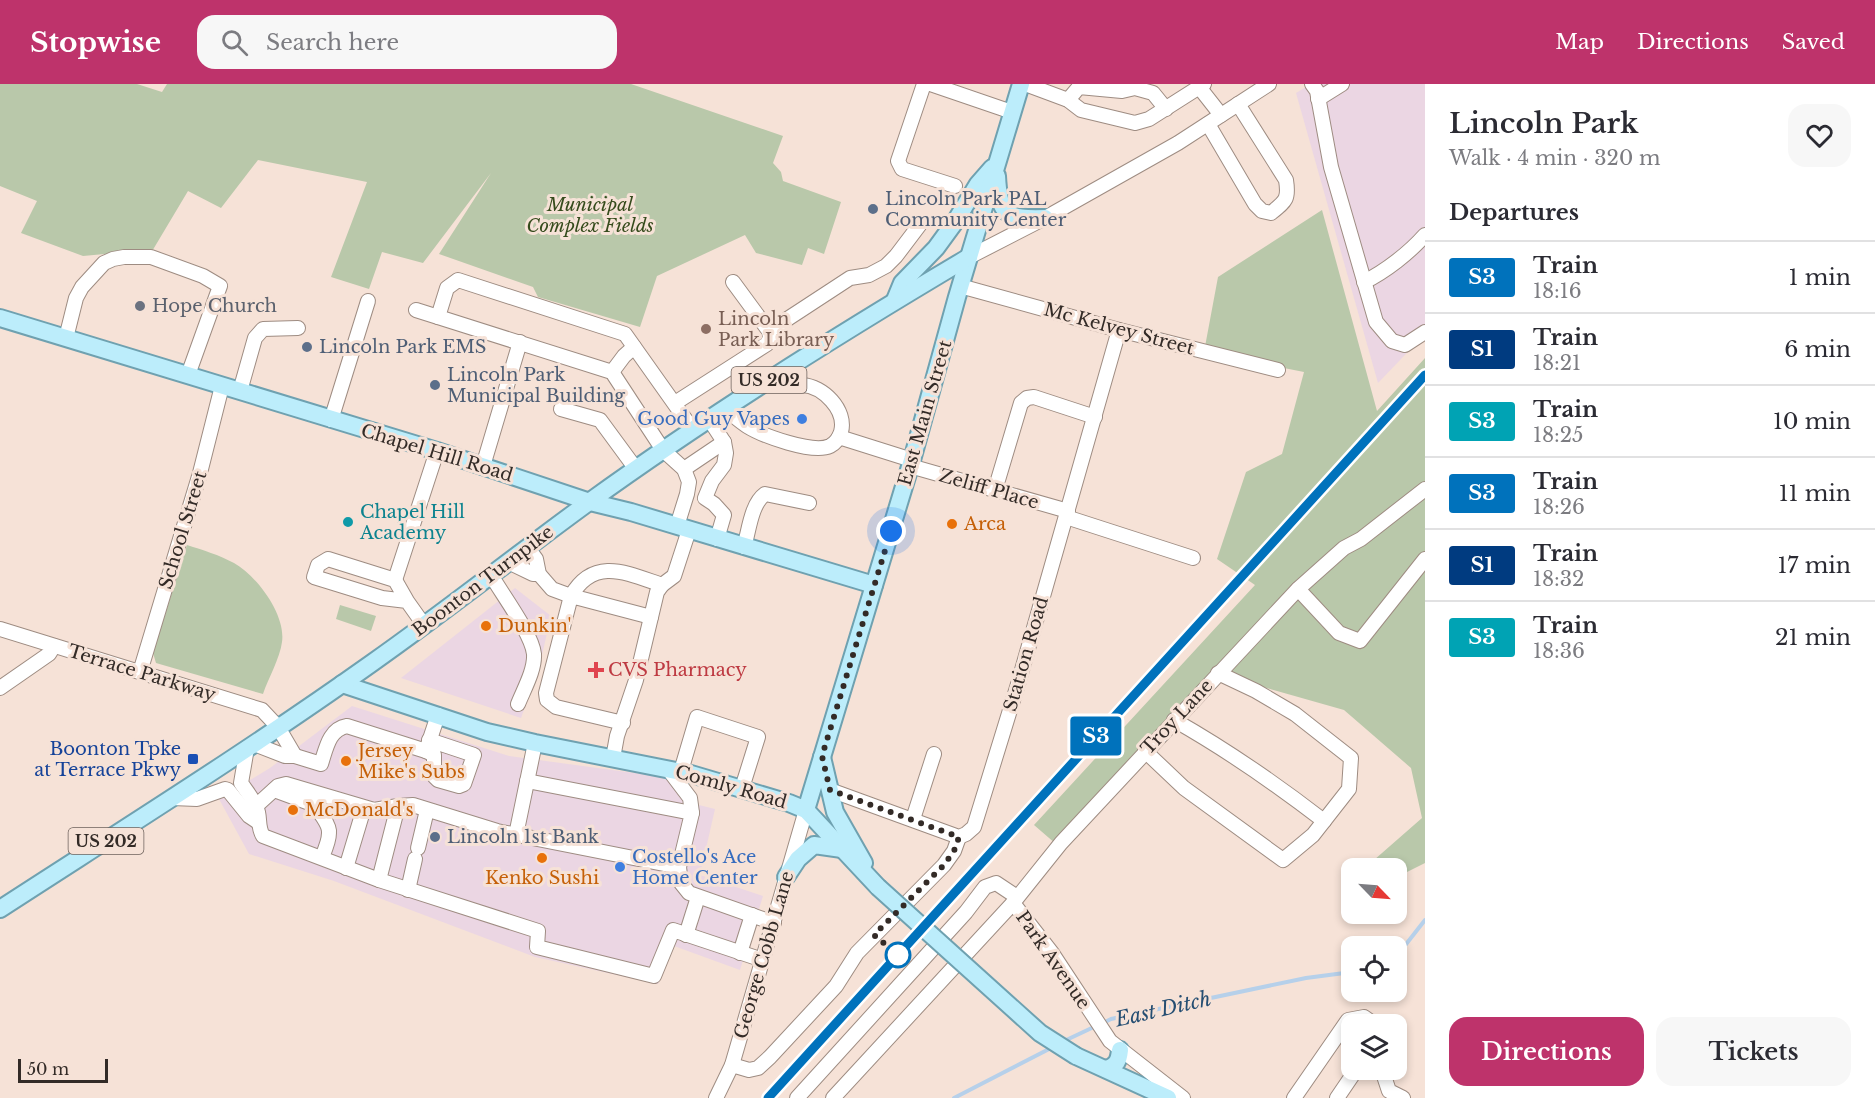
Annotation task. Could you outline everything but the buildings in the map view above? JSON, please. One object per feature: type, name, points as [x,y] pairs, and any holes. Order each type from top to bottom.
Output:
[{"type":"main road","name":"US 202","points":[[1011,115],[1023,84]]},
{"type":"main road","name":"East Main Street","points":[[806,810],[911,463],[1011,115]]},
{"type":"main road","name":"US 202","points":[[895,300],[902,283],[936,248],[960,215],[978,184],[996,163]]},
{"type":"main road","points":[[996,163],[998,198],[1006,211],[1012,216],[1021,218],[1045,218]]},
{"type":"main road","name":"Boonton Turnpike","points":[[0,909],[172,798],[342,684],[590,502],[709,419],[895,300],[969,257]]},
{"type":"main road","name":"Chapel Hill Road","points":[[0,318],[437,451],[590,502],[874,585]]},
{"type":"main road","name":"Comly Road","points":[[342,684],[487,732],[675,770],[789,802],[806,810],[878,887],[1040,1033],[1076,1056],[1168,1098]]},
{"type":"main road","points":[[822,756],[835,812],[878,887]]},
{"type":"main road","points":[[786,877],[798,859],[814,845],[842,849]]},
{"type":"main road","points":[[1106,1069],[1116,1065],[1120,1050]]},
{"type":"street","points":[[924,84],[898,161],[902,169],[955,186]]},
{"type":"street","points":[[930,84],[971,91],[1011,115]]},
{"type":"street","points":[[1023,84],[1068,100],[1081,110],[1135,123],[1149,119],[1201,85],[1221,116]]},
{"type":"street","points":[[969,257],[1045,218],[1178,143],[1269,84]]},
{"type":"street","points":[[1312,84],[1317,91],[1331,167],[1376,322],[1392,341],[1405,345],[1425,332]]},
{"type":"street","points":[[1318,99],[1342,84]]},
{"type":"street","points":[[1068,100],[1079,87],[1122,91],[1135,88],[1153,93],[1166,109]]},
{"type":"street","points":[[1208,124],[1255,204],[1262,211],[1271,213],[1286,202],[1288,192],[1286,180],[1238,104]]},
{"type":"street","points":[[769,331],[850,278],[869,275],[886,266],[921,223]]},
{"type":"street","points":[[1364,282],[1415,246],[1425,235]]},
{"type":"street","points":[[66,338],[76,298],[82,286],[104,263],[124,257],[151,257],[203,276],[220,286],[188,375]]},
{"type":"street","points":[[438,317],[447,288],[458,280],[625,334],[693,430]]},
{"type":"street","points":[[675,403],[766,344],[770,338],[769,331],[733,282]]},
{"type":"street","name":"Mc Kelvey Street","points":[[960,286],[1119,330],[1278,370]]},
{"type":"street","points":[[331,420],[368,301]]},
{"type":"street","points":[[416,310],[612,372],[663,450],[684,469],[689,482],[674,576],[657,592],[613,758]]},
{"type":"street","points":[[240,391],[255,338],[263,329],[298,328]]},
{"type":"street","name":"Station Road","points":[[732,1065],[749,1070],[758,1068],[770,1057],[836,986],[857,953],[944,865],[954,851],[959,837],[974,827],[1119,330]]},
{"type":"street","points":[[483,466],[520,342]]},
{"type":"street","points":[[612,372],[634,347]]},
{"type":"street","points":[[725,409],[745,425],[800,447],[817,449],[829,447],[839,437],[843,423],[841,413],[815,387],[802,385],[789,367]]},
{"type":"street","name":"School Street","points":[[140,672],[200,473],[222,386]]},
{"type":"street","points":[[995,490],[1021,403],[1027,398],[1034,397],[1095,417]]},
{"type":"street","points":[[561,409],[600,420],[636,469]]},
{"type":"street","points":[[705,498],[712,481],[724,465],[726,453],[724,442],[709,419]]},
{"type":"street","name":"Zeliff Place","points":[[839,437],[1193,558]]},
{"type":"street","points":[[684,469],[724,442]]},
{"type":"street","points":[[395,580],[437,451]]},
{"type":"street","name":"Troy Lane","points":[[1015,900],[1061,843],[1298,589],[1344,548],[1361,539],[1425,489]]},
{"type":"street","points":[[687,494],[705,498],[724,515],[717,539]]},
{"type":"street","points":[[744,547],[756,505],[765,494],[809,502]]},
{"type":"street","points":[[528,548],[536,559],[539,574],[552,589],[651,617]]},
{"type":"street","points":[[1298,589],[1339,633],[1360,641],[1425,558]]},
{"type":"street","points":[[406,601],[382,598],[314,577],[318,565],[328,559],[395,580],[406,601],[424,625]]},
{"type":"street","points":[[508,562],[533,574],[539,574]]},
{"type":"street","points":[[623,723],[556,707],[547,700],[546,693],[571,596],[584,578],[603,571],[618,571],[662,585]]},
{"type":"street","points":[[492,575],[530,638],[534,655],[528,681],[518,704]]},
{"type":"street","name":"Terrace Parkway","points":[[0,629],[262,710],[278,727],[295,756]]},
{"type":"street","points":[[0,688],[49,654],[54,646]]},
{"type":"street","points":[[1145,751],[1184,788],[1283,860],[1313,835],[1349,789],[1351,758],[1295,714],[1256,691],[1218,673]]},
{"type":"street","points":[[438,715],[428,745],[347,726],[342,727],[332,735],[321,764],[250,746],[241,783],[256,806],[263,836],[379,880],[538,931],[537,946],[654,976],[673,930],[763,960]]},
{"type":"street","points":[[742,788],[758,737],[697,717],[675,770],[690,798],[692,813],[679,867],[681,883],[685,890],[698,897],[774,923]]},
{"type":"street","points":[[1174,720],[1267,778],[1324,821]]},
{"type":"street","points":[[516,835],[536,743]]},
{"type":"street","points":[[913,819],[934,754]]},
{"type":"street","points":[[527,781],[692,813]]},
{"type":"street","points":[[256,806],[278,786],[286,784],[364,808],[374,810],[413,805],[497,831],[679,867]]},
{"type":"street","points":[[172,798],[197,798],[225,789],[249,816],[258,822]]},
{"type":"street","points":[[274,790],[316,807],[330,834],[322,857]]},
{"type":"street","points":[[830,790],[959,837]]},
{"type":"street","points":[[379,880],[399,806]]},
{"type":"street","points":[[346,868],[364,808]]},
{"type":"street","points":[[408,890],[427,810]]},
{"type":"street","name":"George Cobb Lane","points":[[716,1098],[732,1065],[806,810]]},
{"type":"street","points":[[797,1098],[966,912],[985,887],[996,883],[1015,900]]},
{"type":"street","points":[[686,935],[698,897]]},
{"type":"street","name":"Park Avenue","points":[[833,1098],[1015,900],[1102,1030],[1120,1050],[1183,1098]]},
{"type":"street","points":[[741,952],[752,915]]},
{"type":"street","points":[[1294,1098],[1341,1030]]},
{"type":"street","points":[[1337,1098],[1349,1080]]},
{"type":"street","points":[[1385,1080],[1389,1091],[1403,1098]]},
{"type":"shaded area","points":[[1311,84],[1425,84],[1425,334],[1378,383],[1296,93]]},
{"type":"shaded area","points":[[515,588],[551,616],[539,668],[521,718],[401,678]]},
{"type":"shaded area","points":[[352,706],[509,756],[664,777],[692,788],[699,805],[715,809],[700,875],[763,896],[740,970],[674,946],[658,984],[535,957],[334,881],[249,854],[219,799],[270,768]]},
{"type":"green space","name":"Municipal Complex Fields","points":[[0,84],[137,84],[162,92],[167,84],[631,84],[783,136],[773,163],[781,172],[783,181],[841,202],[824,254],[808,248],[802,265],[756,253],[745,235],[657,276],[640,327],[538,297],[533,287],[439,254],[491,173],[423,263],[382,252],[369,289],[331,277],[367,182],[258,160],[221,208],[188,191],[151,253],[126,252],[83,256],[21,233],[37,201],[0,186]]},
{"type":"green space","points":[[1322,210],[1377,411],[1425,358],[1425,863],[1407,872],[1407,858],[1376,858],[1422,818],[1411,768],[1344,710],[1217,674],[1056,844],[1034,825],[1255,585],[1217,559],[1246,472],[1282,454],[1304,372],[1204,352],[1218,277]]},
{"type":"green space","points":[[187,545],[223,558],[243,569],[268,597],[275,609],[282,631],[282,642],[263,694],[156,663],[153,653]]},
{"type":"green space","points":[[340,605],[376,616],[371,631],[336,619]]},
{"type":"waterway","name":"East Ditch","points":[[1407,943],[1425,920]]},
{"type":"waterway","name":"East Ditch","points":[[1103,1023],[1111,1019],[1306,978],[1341,973]]},
{"type":"waterway","name":"East Ditch","points":[[1062,1042],[1096,1026]]},
{"type":"waterway","name":"East Ditch","points":[[954,1098],[1053,1047]]},
{"type":"railway","points":[[768,1098],[1425,375]]},
{"type":"train","name":"S3","points":[[768,1098],[1425,375]]},
{"type":"place","name":"Lincoln Park PAL Community Center","points":[[873,209]]},
{"type":"place","name":"Hope Church","points":[[140,306]]},
{"type":"place","name":"Lincoln Park Library","points":[[706,329]]},
{"type":"place","name":"Lincoln Park EMS","points":[[307,347]]},
{"type":"place","name":"Lincoln Park Municipal Building","points":[[435,385]]},
{"type":"place","name":"Good Guy Vapes","points":[[802,419]]},
{"type":"place","name":"Chapel Hill Academy","points":[[348,522]]},
{"type":"place","name":"Arca","points":[[952,524]]},
{"type":"place","name":"Dunkin'","points":[[486,626]]},
{"type":"place","name":"CVS Pharmacy","points":[[596,670]]},
{"type":"place","name":"Boonton Tpke at Terrace Pkwy","points":[[193,759]]},
{"type":"place","name":"Jersey Mike's Subs","points":[[346,761]]},
{"type":"place","name":"McDonald's","points":[[293,810]]},
{"type":"place","name":"Lincoln 1st Bank","points":[[435,837]]},
{"type":"place","name":"Kenko Sushi","points":[[542,858]]},
{"type":"place","name":"Costello's Ace Home Center","points":[[620,867]]},
{"type":"route","points":[[891,531],[822,756],[830,790],[959,837],[954,851],[944,865],[874,935],[898,955]]}]
